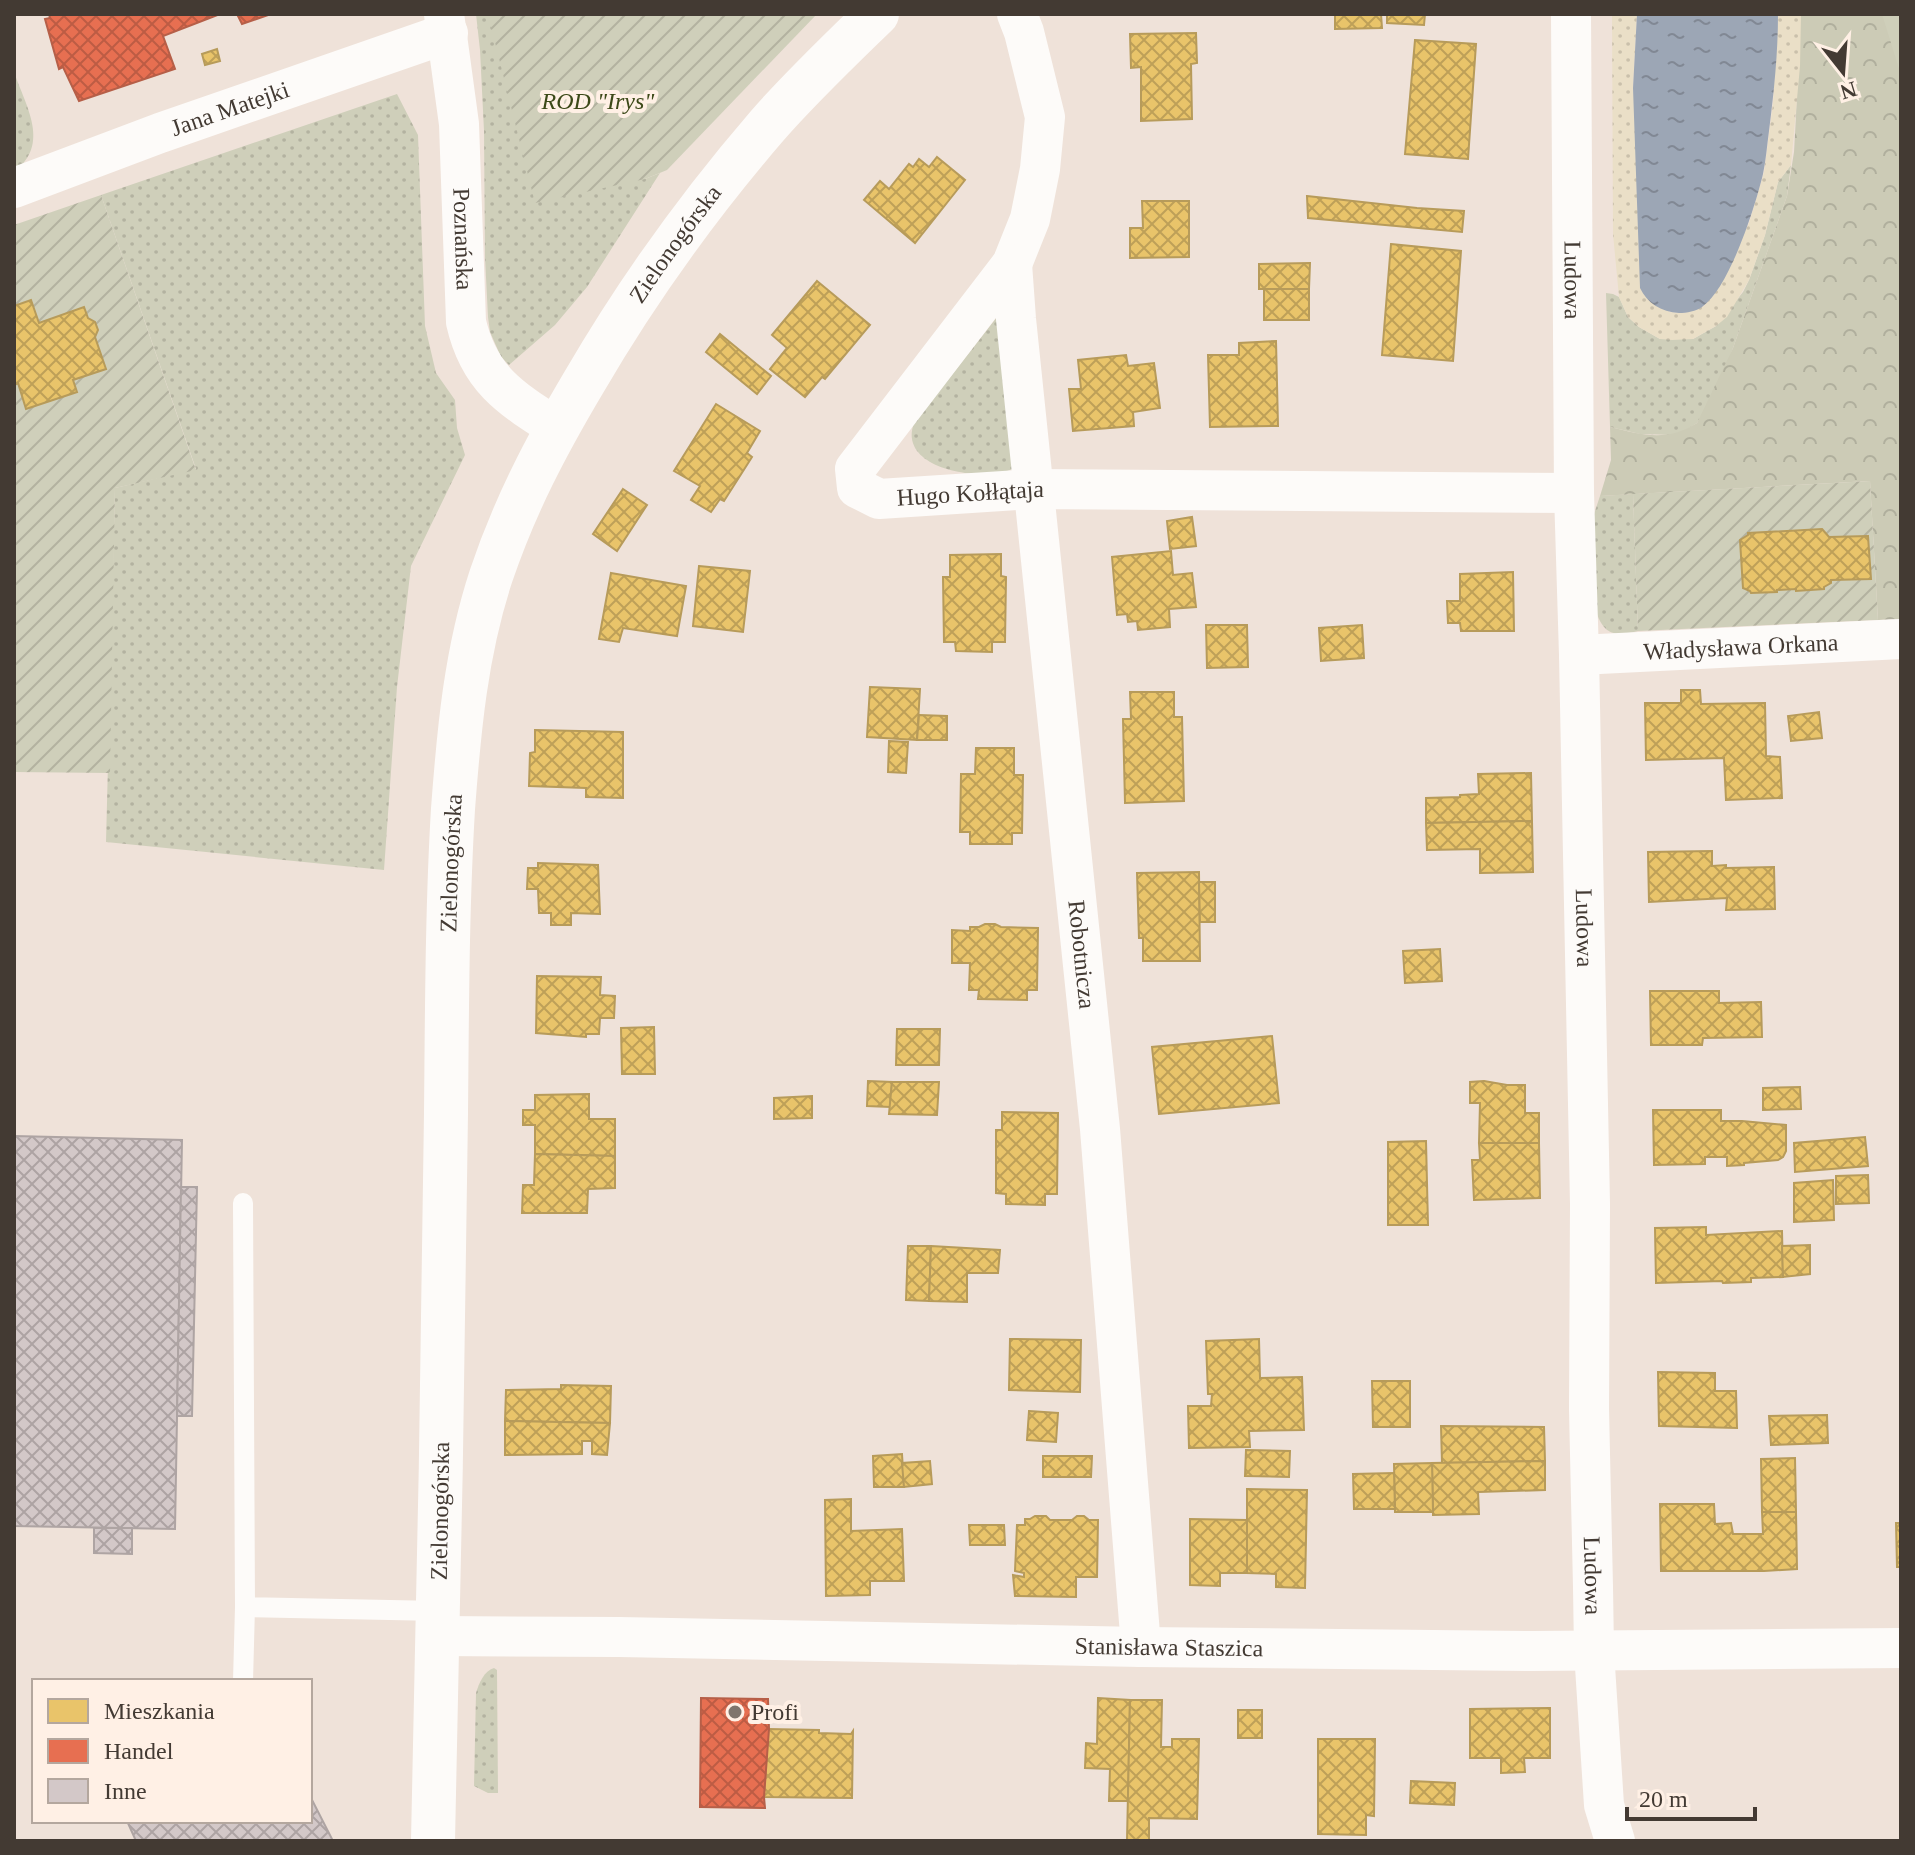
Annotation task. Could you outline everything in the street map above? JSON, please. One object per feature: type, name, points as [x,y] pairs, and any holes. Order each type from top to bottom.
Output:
[{"type":"street","name":"Zielonogórska","points":[[433,1841],[439,1624],[449,872],[458,733],[474,638],[490,581],[521,497],[557,428],[639,293],[707,198],[770,122],[877,14]]},
{"type":"street","name":"Hugo Kołłątaja","points":[[1017,14],[1045,117],[1040,169],[1030,219],[1012,264],[855,469],[857,488],[879,499],[1034,489],[1574,493]]},
{"type":"street","name":"Ludowa","points":[[1571,14],[1574,493],[1590,1188],[1589,1409],[1594,1651],[1604,1805],[1615,1841]]},
{"type":"street","name":"Poznańska","points":[[446,24],[459,124],[466,322],[471,343],[478,360],[498,385],[557,428]]},
{"type":"street","name":"Jana Matejki","points":[[14,188],[446,24]]},
{"type":"street","name":"Robotnicza","points":[[1012,264],[1100,1129],[1141,1647]]},
{"type":"street","name":"Władysława Orkana","points":[[1579,655],[1901,639]]},
{"type":"street","name":"Stanisława Staszica","points":[[439,1624],[619,1637],[1141,1647],[1594,1651],[1901,1648]]},
{"type":"lane","points":[[243,1203],[243,1679]]},
{"type":"lane","points":[[245,1607],[439,1624]]},
{"type":"green space","points":[[476,14],[488,14],[645,179],[660,173],[587,287],[555,325],[509,365],[501,357],[490,332],[488,317],[484,131]]},
{"type":"green space","name":"ROD \"Irys\"","points":[[488,14],[817,14],[667,170],[645,179],[535,203]]},
{"type":"green space","points":[[1800,14],[1901,14],[1901,619],[1878,620],[1870,481],[1600,496],[1611,460],[1610,427],[1665,435],[1697,423],[1733,348],[1787,196],[1794,152]]},
{"type":"green space","points":[[1882,14],[1901,14],[1901,75]]},
{"type":"green space","points":[[14,72],[29,112],[33,137],[25,161],[14,172]]},
{"type":"green space","points":[[397,94],[418,135],[425,326],[436,373],[455,400],[457,428],[465,455],[411,566],[397,687],[384,870],[106,842],[115,488],[196,469],[101,195]]},
{"type":"green space","points":[[1791,165],[1787,196],[1733,348],[1717,390],[1697,423],[1672,435],[1640,434],[1610,427],[1606,293],[1619,297],[1628,317],[1660,339],[1693,339],[1716,326],[1749,280],[1765,235],[1778,182]]},
{"type":"green space","points":[[101,195],[196,470],[115,488],[110,773],[14,772],[14,225]]},
{"type":"green space","points":[[997,317],[1014,468],[984,474],[947,469],[918,452],[912,439],[914,423]]},
{"type":"green space","points":[[1870,481],[1878,620],[1638,631],[1633,494]]},
{"type":"green space","points":[[1633,494],[1638,631],[1616,634],[1606,629],[1595,609],[1594,514],[1600,496]]},
{"type":"green space","points":[[494,1668],[497,1670],[498,1793],[488,1793],[474,1786],[476,1693],[480,1681]]},
{"type":"sand","points":[[1612,14],[1637,14],[1633,88],[1669,312],[1684,313],[1704,306],[1717,290],[1749,223],[1764,172],[1773,103],[1778,14],[1801,14],[1800,66],[1791,165],[1778,182],[1765,235],[1749,280],[1727,317],[1693,339],[1660,339],[1628,317],[1619,297],[1613,234]]},
{"type":"water","points":[[1637,14],[1778,14],[1766,152],[1754,206],[1722,282],[1702,307],[1688,312],[1661,309],[1640,288],[1633,88]]},
{"type":"building: Mieszkania","points":[[1335,14],[1381,14],[1382,28],[1335,29]]},
{"type":"building: Mieszkania","points":[[1387,14],[1425,14],[1424,25],[1387,23]]},
{"type":"building: Mieszkania","points":[[1196,33],[1197,63],[1191,64],[1192,119],[1141,121],[1141,67],[1131,68],[1130,34]]},
{"type":"building: Mieszkania","points":[[1415,40],[1476,44],[1468,159],[1405,154]]},
{"type":"building: Mieszkania","points":[[217,49],[220,61],[205,65],[202,54]]},
{"type":"building: Mieszkania","points":[[937,157],[965,180],[915,243],[864,200],[880,181],[889,189],[909,164],[913,167],[919,159],[929,167]]},
{"type":"building: Mieszkania","points":[[1307,196],[1464,211],[1462,232],[1308,218]]},
{"type":"building: Mieszkania","points":[[1142,201],[1189,201],[1189,257],[1130,258],[1130,228],[1143,228]]},
{"type":"building: Mieszkania","points":[[1391,244],[1461,251],[1453,361],[1382,355]]},
{"type":"building: Mieszkania","points":[[1310,263],[1309,289],[1259,289],[1259,264]]},
{"type":"building: Mieszkania","points":[[817,281],[870,325],[825,379],[822,377],[805,397],[770,369],[787,348],[772,335]]},
{"type":"building: Mieszkania","points":[[1264,289],[1309,289],[1309,320],[1264,320]]},
{"type":"building: Mieszkania","points":[[31,300],[39,323],[84,307],[98,330],[95,337],[106,369],[73,380],[77,392],[26,409],[14,378],[14,306]]},
{"type":"building: Mieszkania","points":[[720,334],[771,376],[757,394],[706,352]]},
{"type":"building: Mieszkania","points":[[1276,341],[1278,426],[1210,427],[1208,355],[1239,355],[1239,343]]},
{"type":"building: Mieszkania","points":[[1126,355],[1128,366],[1154,363],[1160,408],[1133,412],[1134,426],[1073,431],[1069,389],[1081,389],[1078,360]]},
{"type":"building: Mieszkania","points":[[716,404],[760,431],[747,453],[752,457],[724,501],[720,499],[711,512],[691,500],[700,486],[674,471]]},
{"type":"building: Mieszkania","points":[[623,489],[647,505],[617,551],[593,534]]},
{"type":"building: Mieszkania","points":[[1192,517],[1196,546],[1170,549],[1167,521]]},
{"type":"building: Mieszkania","points":[[1822,529],[1829,537],[1868,536],[1871,579],[1831,580],[1824,589],[1796,591],[1751,593],[1743,588],[1740,540],[1748,533]]},
{"type":"building: Mieszkania","points":[[1171,551],[1173,575],[1192,573],[1196,607],[1169,609],[1170,627],[1138,630],[1137,621],[1128,622],[1127,614],[1117,615],[1112,557]]},
{"type":"building: Mieszkania","points":[[1001,554],[1001,576],[1006,577],[1005,642],[992,642],[992,652],[956,651],[955,642],[944,642],[943,577],[950,577],[950,555]]},
{"type":"building: Mieszkania","points":[[699,566],[750,571],[743,632],[693,626]]},
{"type":"building: Mieszkania","points":[[1513,572],[1514,631],[1461,631],[1460,623],[1448,623],[1447,601],[1460,601],[1460,574]]},
{"type":"building: Mieszkania","points":[[611,573],[686,586],[677,636],[623,628],[619,642],[599,639]]},
{"type":"building: Mieszkania","points":[[1206,625],[1247,625],[1248,667],[1207,668]]},
{"type":"building: Mieszkania","points":[[1362,625],[1364,658],[1321,661],[1319,628]]},
{"type":"building: Mieszkania","points":[[870,687],[920,689],[917,740],[867,737]]},
{"type":"building: Mieszkania","points":[[1681,690],[1700,690],[1701,704],[1765,703],[1766,756],[1780,757],[1782,798],[1726,800],[1724,758],[1646,760],[1645,703],[1681,703]]},
{"type":"building: Mieszkania","points":[[1130,692],[1174,692],[1174,717],[1182,717],[1184,801],[1125,803],[1123,719],[1131,719]]},
{"type":"building: Mieszkania","points":[[1819,712],[1822,738],[1791,741],[1788,716]]},
{"type":"building: Mieszkania","points":[[919,715],[947,716],[947,740],[917,740]]},
{"type":"building: Mieszkania","points":[[535,730],[623,732],[623,798],[586,797],[586,788],[529,786],[530,753],[535,752]]},
{"type":"building: Mieszkania","points":[[889,741],[908,742],[906,773],[888,772]]},
{"type":"building: Mieszkania","points":[[976,748],[1014,748],[1014,775],[1023,775],[1022,833],[1012,833],[1012,844],[970,844],[970,832],[960,832],[961,774],[975,774]]},
{"type":"building: Mieszkania","points":[[1531,773],[1532,821],[1426,823],[1426,798],[1479,794],[1478,774]]},
{"type":"building: Mieszkania","points":[[1532,821],[1533,872],[1480,873],[1480,849],[1427,850],[1426,823]]},
{"type":"building: Mieszkania","points":[[1712,851],[1712,866],[1774,867],[1775,909],[1726,910],[1727,898],[1649,902],[1648,852]]},
{"type":"building: Mieszkania","points":[[538,863],[598,865],[600,914],[571,913],[571,925],[551,925],[551,913],[539,913],[538,889],[527,889],[528,868],[538,868]]},
{"type":"building: Mieszkania","points":[[1199,872],[1200,961],[1143,961],[1143,938],[1139,938],[1137,873]]},
{"type":"building: Mieszkania","points":[[1199,882],[1215,882],[1215,922],[1200,922]]},
{"type":"building: Mieszkania","points":[[985,924],[1038,928],[1037,990],[1027,990],[1027,1000],[978,999],[979,990],[969,990],[970,963],[952,963],[952,930],[970,931],[970,927]]},
{"type":"building: Mieszkania","points":[[1440,949],[1442,981],[1405,983],[1403,951]]},
{"type":"building: Mieszkania","points":[[537,976],[601,977],[600,995],[615,996],[614,1018],[600,1018],[599,1034],[586,1034],[586,1037],[536,1033]]},
{"type":"building: Mieszkania","points":[[1650,991],[1719,991],[1719,1003],[1761,1002],[1762,1037],[1703,1038],[1702,1045],[1651,1045]]},
{"type":"building: Mieszkania","points":[[654,1027],[655,1074],[622,1074],[621,1028]]},
{"type":"building: Mieszkania","points":[[897,1029],[940,1029],[939,1065],[896,1065]]},
{"type":"building: Mieszkania","points":[[1272,1036],[1279,1103],[1159,1114],[1152,1047]]},
{"type":"building: Mieszkania","points":[[868,1081],[892,1082],[890,1107],[867,1106]]},
{"type":"building: Mieszkania","points":[[892,1082],[939,1082],[937,1115],[889,1114]]},
{"type":"building: Mieszkania","points":[[1470,1082],[1525,1085],[1525,1113],[1539,1113],[1539,1143],[1479,1143],[1480,1103],[1470,1103]]},
{"type":"building: Mieszkania","points":[[1800,1087],[1801,1109],[1763,1110],[1763,1088]]},
{"type":"building: Mieszkania","points":[[589,1094],[589,1119],[615,1119],[615,1156],[535,1154],[535,1125],[523,1125],[523,1110],[535,1110],[535,1095]]},
{"type":"building: Mieszkania","points":[[812,1096],[812,1118],[774,1119],[774,1098]]},
{"type":"building: Mieszkania","points":[[1653,1110],[1721,1110],[1721,1121],[1786,1125],[1786,1151],[1778,1160],[1744,1165],[1727,1166],[1727,1157],[1705,1157],[1705,1164],[1654,1165]]},
{"type":"building: Mieszkania","points":[[1002,1112],[1058,1113],[1057,1194],[1045,1194],[1045,1205],[1006,1204],[1006,1194],[996,1193],[996,1130],[1002,1130]]},
{"type":"building: Mieszkania","points":[[1865,1137],[1868,1166],[1795,1172],[1794,1143]]},
{"type":"building: Mieszkania","points":[[1426,1141],[1428,1225],[1388,1225],[1388,1142]]},
{"type":"building: Mieszkania","points":[[1479,1143],[1539,1143],[1540,1198],[1474,1200],[1472,1160],[1480,1160]]},
{"type":"building: Mieszkania","points":[[535,1154],[615,1156],[615,1188],[588,1189],[587,1213],[522,1213],[523,1185],[534,1185]]},
{"type":"building: Mieszkania","points":[[1868,1175],[1869,1203],[1836,1204],[1836,1176]]},
{"type":"building: Mieszkania","points":[[1833,1180],[1834,1220],[1794,1222],[1794,1183]]},
{"type":"building: Mieszkania","points":[[1706,1227],[1706,1235],[1782,1231],[1783,1277],[1751,1278],[1751,1282],[1656,1283],[1655,1228]]},
{"type":"building: Mieszkania","points":[[1810,1245],[1810,1274],[1783,1277],[1782,1246]]},
{"type":"building: Mieszkania","points":[[908,1246],[931,1246],[929,1301],[906,1300]]},
{"type":"building: Mieszkania","points":[[931,1246],[1000,1250],[998,1273],[967,1273],[967,1302],[929,1301]]},
{"type":"building: Mieszkania","points":[[1010,1339],[1081,1340],[1080,1392],[1009,1390]]},
{"type":"building: Mieszkania","points":[[1259,1339],[1260,1378],[1302,1377],[1304,1430],[1249,1431],[1250,1447],[1189,1448],[1188,1406],[1211,1406],[1206,1341]]},
{"type":"building: Mieszkania","points":[[1658,1372],[1715,1373],[1715,1391],[1736,1391],[1737,1428],[1659,1426]]},
{"type":"building: Mieszkania","points":[[1372,1381],[1410,1381],[1410,1427],[1373,1427]]},
{"type":"building: Mieszkania","points":[[561,1385],[611,1386],[610,1423],[505,1421],[506,1390],[561,1389]]},
{"type":"building: Mieszkania","points":[[1029,1411],[1058,1413],[1056,1442],[1027,1440]]},
{"type":"building: Mieszkania","points":[[1827,1415],[1828,1443],[1771,1445],[1769,1416]]},
{"type":"building: Mieszkania","points":[[505,1421],[610,1423],[607,1455],[592,1454],[592,1441],[582,1441],[582,1454],[505,1455]]},
{"type":"building: Mieszkania","points":[[1441,1426],[1544,1427],[1545,1461],[1442,1463]]},
{"type":"building: Mieszkania","points":[[1246,1450],[1290,1451],[1289,1477],[1245,1476]]},
{"type":"building: Mieszkania","points":[[902,1454],[904,1487],[874,1487],[873,1456]]},
{"type":"building: Mieszkania","points":[[1043,1456],[1092,1456],[1091,1477],[1043,1477]]},
{"type":"building: Mieszkania","points":[[1795,1458],[1796,1512],[1762,1512],[1761,1459]]},
{"type":"building: Mieszkania","points":[[930,1461],[932,1484],[904,1487],[902,1463]]},
{"type":"building: Mieszkania","points":[[1545,1461],[1545,1490],[1478,1492],[1479,1514],[1433,1515],[1432,1463]]},
{"type":"building: Mieszkania","points":[[1432,1463],[1433,1512],[1395,1512],[1394,1464]]},
{"type":"building: Mieszkania","points":[[1394,1473],[1395,1509],[1354,1509],[1353,1474]]},
{"type":"building: Mieszkania","points":[[1247,1489],[1307,1490],[1305,1588],[1276,1587],[1276,1574],[1247,1573]]},
{"type":"building: Mieszkania","points":[[851,1499],[851,1531],[902,1529],[904,1581],[870,1581],[870,1595],[826,1596],[825,1500]]},
{"type":"building: Mieszkania","points":[[1660,1504],[1714,1504],[1715,1524],[1731,1523],[1733,1534],[1763,1534],[1762,1512],[1796,1512],[1797,1569],[1661,1571]]},
{"type":"building: Mieszkania","points":[[1035,1516],[1072,1520],[1084,1516],[1089,1520],[1098,1520],[1097,1577],[1076,1577],[1076,1597],[1015,1596],[1013,1575],[1024,1577],[1024,1573],[1015,1571],[1017,1525],[1025,1525],[1025,1519]]},
{"type":"building: Mieszkania","points":[[1190,1519],[1247,1520],[1247,1573],[1220,1573],[1220,1586],[1190,1585]]},
{"type":"building: Mieszkania","points":[[1896,1523],[1901,1523],[1901,1567],[1897,1567]]},
{"type":"building: Mieszkania","points":[[969,1525],[1004,1525],[1005,1545],[970,1545]]},
{"type":"building: Mieszkania","points":[[1098,1698],[1130,1700],[1128,1801],[1109,1801],[1110,1769],[1085,1768],[1086,1743],[1097,1744]]},
{"type":"building: Mieszkania","points":[[1130,1700],[1162,1700],[1161,1747],[1172,1747],[1172,1739],[1199,1739],[1197,1819],[1149,1818],[1149,1841],[1127,1841]]},
{"type":"building: Mieszkania","points":[[1550,1708],[1550,1758],[1524,1758],[1525,1772],[1501,1773],[1501,1758],[1470,1758],[1470,1709]]},
{"type":"building: Mieszkania","points":[[1238,1710],[1262,1710],[1262,1738],[1238,1738]]},
{"type":"building: Mieszkania","points":[[768,1729],[851,1734],[853,1731],[852,1798],[764,1797]]},
{"type":"building: Mieszkania","points":[[1318,1739],[1375,1739],[1374,1816],[1366,1815],[1366,1835],[1318,1834]]},
{"type":"building: Mieszkania","points":[[1411,1781],[1455,1783],[1454,1805],[1410,1803]]},
{"type":"building: Handel","points":[[49,14],[220,14],[163,36],[175,69],[79,101],[63,67],[59,69],[45,19],[50,18]]},
{"type":"building: Handel","points":[[237,14],[271,14],[242,24]]},
{"type":"building: Handel","points":[[701,1698],[768,1699],[765,1808],[700,1807]]},
{"type":"building: Inne","points":[[14,1136],[182,1140],[175,1529],[14,1526]]},
{"type":"building: Inne","points":[[181,1187],[197,1187],[192,1416],[177,1416]]},
{"type":"building: Inne","points":[[94,1528],[132,1528],[132,1554],[94,1553]]},
{"type":"building: Inne","points":[[312,1800],[333,1841],[136,1841],[128,1823],[312,1823]]},
{"type":"place","name":"Profi","points":[[735,1712]]}]
